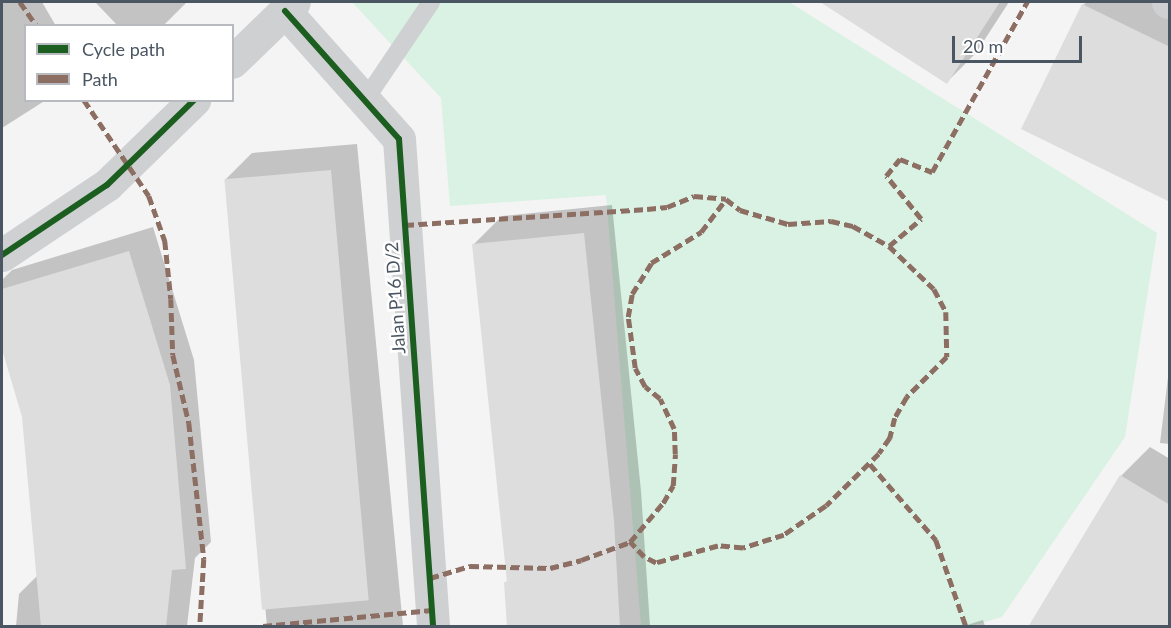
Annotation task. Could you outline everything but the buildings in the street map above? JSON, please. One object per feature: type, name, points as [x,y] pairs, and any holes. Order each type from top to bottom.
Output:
[{"type":"street","name":"Jalan P16 D/2","points":[[290,6],[364,100],[399,140],[433,627]]},
{"type":"street","points":[[234,60],[290,6]]},
{"type":"street","points":[[2,255],[107,185],[192,102]]},
{"type":"lane","points":[[364,100],[431,2]]},
{"type":"green space","points":[[352,2],[789,2],[1157,233],[1125,437],[1002,617],[971,626],[641,626],[606,195],[450,206],[441,98]]},
{"type":"marked path","points":[[20,2],[36,24]]},
{"type":"marked path","points":[[889,246],[921,219],[886,176],[900,159],[932,172],[1027,2]]},
{"type":"marked path","points":[[85,102],[149,196],[165,241],[171,299],[173,355],[189,423],[204,559],[200,626]]},
{"type":"marked path","points":[[405,225],[667,207],[694,196],[726,199]]},
{"type":"marked path","points":[[430,578],[470,566],[550,568],[581,560],[630,542],[663,503],[673,486],[674,429],[660,399],[645,387],[635,368],[628,317],[632,294],[651,263],[701,232],[726,199],[740,210],[788,224],[831,221],[853,226],[889,246],[934,289],[946,312],[947,357],[907,397],[895,418],[890,438],[879,454],[826,506],[784,535],[743,548],[718,546],[656,563],[644,557],[630,542]]},
{"type":"marked path","points":[[870,464],[936,540],[966,626]]},
{"type":"marked path","points":[[263,626],[432,610]]},
{"type":"cycle path","points":[[285,11],[399,139],[433,626]]},
{"type":"cycle path","points":[[2,255],[107,185],[192,102]]}]
